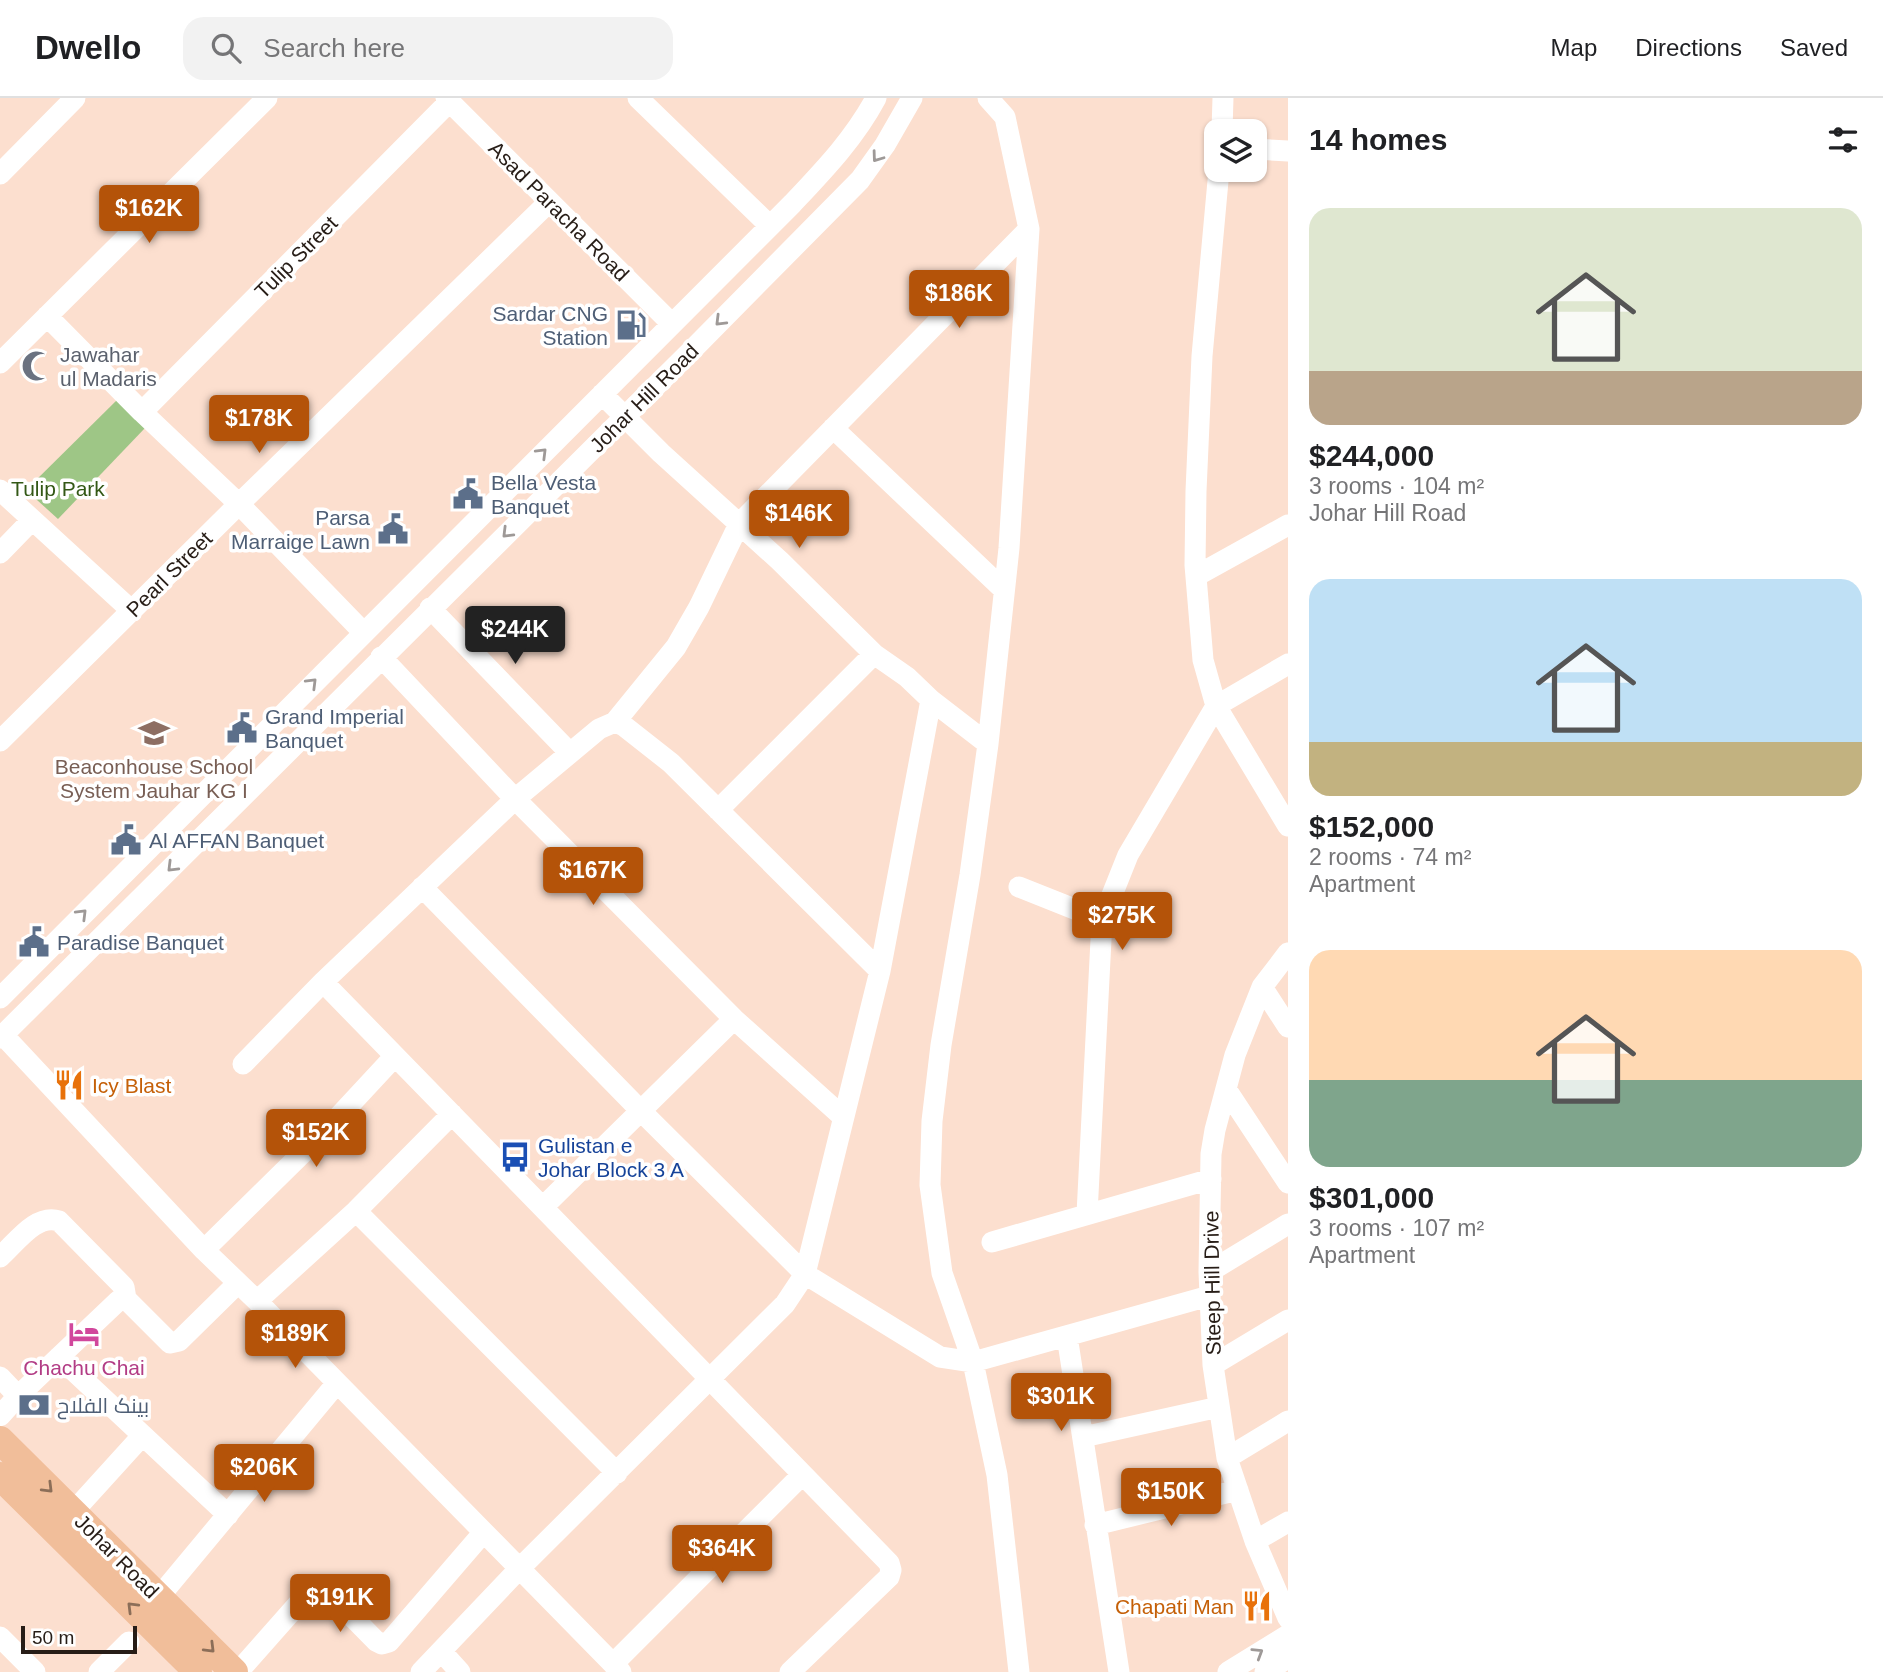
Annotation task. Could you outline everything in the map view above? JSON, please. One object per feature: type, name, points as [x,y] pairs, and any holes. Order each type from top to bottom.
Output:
[{"type":"main road","name":"Johar Road","points":[[0,1440],[236,1672]]},
{"type":"main road","name":"Johar Road","points":[[0,1476],[198,1672]]},
{"type":"street","points":[[0,174],[75,98]]},
{"type":"street","points":[[638,98],[770,226]]},
{"type":"street","name":"Johar Hill Road","points":[[0,998],[770,226],[843,150],[864,121],[876,98]]},
{"type":"street","name":"Johar Hill Road","points":[[2,1036],[860,180],[885,145],[912,98]]},
{"type":"street","points":[[988,98],[1005,117],[1029,229],[1004,590],[988,744],[932,1121],[930,1185],[942,1273],[973,1362],[997,1475],[1019,1672]]},
{"type":"street","points":[[1222,119],[1223,98]]},
{"type":"street","points":[[0,363],[262,100]]},
{"type":"street","name":"Asad Paracha Road","points":[[448,100],[672,324]]},
{"type":"street","name":"Tulip Street","points":[[142,412],[448,100]]},
{"type":"street","points":[[1267,150],[1288,151]]},
{"type":"street","points":[[1218,182],[1202,356],[1196,491],[1196,576],[1203,660],[1216,706],[1287,821]]},
{"type":"street","name":"Pearl Street","points":[[0,741],[550,202]]},
{"type":"street","points":[[243,1064],[323,982],[515,799],[598,729],[615,722],[676,647],[699,607],[738,524],[1029,229]]},
{"type":"street","points":[[47,316],[142,412],[239,504],[363,632]]},
{"type":"street","points":[[602,394],[874,654],[907,677],[931,700],[988,744]]},
{"type":"street","points":[[833,428],[1004,590]]},
{"type":"street","points":[[0,490],[132,611]]},
{"type":"street","points":[[0,553],[32,520]]},
{"type":"street","points":[[1196,576],[1288,525]]},
{"type":"street","points":[[430,608],[570,753]]},
{"type":"street","points":[[718,810],[874,654]]},
{"type":"street","points":[[381,657],[515,799],[734,1019],[843,1117]]},
{"type":"street","points":[[1087,1214],[1102,919],[1128,855],[1216,706],[1288,664]]},
{"type":"street","points":[[421,1672],[785,1304],[805,1275],[880,971],[931,700]]},
{"type":"street","points":[[615,722],[671,763],[880,971]]},
{"type":"street","points":[[422,887],[805,1275],[940,1357],[973,1362],[1209,1296]]},
{"type":"street","points":[[1019,887],[1102,919]]},
{"type":"street","name":"Steep Hill Drive","points":[[1288,953],[1262,987],[1235,1055],[1215,1130],[1211,1154],[1209,1272],[1213,1365],[1227,1458],[1255,1541],[1288,1618]]},
{"type":"street","points":[[323,982],[889,1563],[889,1577],[790,1672]]},
{"type":"street","points":[[1262,987],[1288,1027]]},
{"type":"street","points":[[543,1207],[734,1019]]},
{"type":"street","points":[[2,1036],[204,1250],[617,1668],[802,1475]]},
{"type":"street","points":[[204,1250],[330,1126],[395,1056]]},
{"type":"street","points":[[1226,1089],[1288,1184]]},
{"type":"street","points":[[257,1301],[356,1211],[452,1114]]},
{"type":"street","points":[[992,1242],[1211,1178]]},
{"type":"street","points":[[356,1211],[617,1473]]},
{"type":"street","points":[[0,1257],[40,1221],[50,1218],[59,1221],[124,1287],[127,1299],[170,1343],[179,1341],[238,1283]]},
{"type":"street","points":[[1209,1272],[1288,1224]]},
{"type":"street","points":[[0,1416],[118,1301],[127,1299]]},
{"type":"street","points":[[1213,1365],[1288,1320]]},
{"type":"street","points":[[1067,1336],[1119,1672]]},
{"type":"street","points":[[58,1357],[228,1515]]},
{"type":"street","points":[[159,1597],[316,1409],[321,1374],[331,1376]]},
{"type":"street","points":[[0,1377],[18,1396]]},
{"type":"street","points":[[1083,1437],[1219,1407]]},
{"type":"street","points":[[1227,1458],[1288,1422]]},
{"type":"street","points":[[73,1512],[142,1436]]},
{"type":"street","points":[[1095,1525],[1238,1490]]},
{"type":"street","points":[[1255,1541],[1288,1522]]},
{"type":"street","points":[[236,1672],[314,1586],[321,1585],[376,1641],[382,1644],[390,1642],[483,1533]]},
{"type":"street","points":[[1228,1672],[1288,1635]]},
{"type":"street","points":[[0,1637],[35,1672]]},
{"type":"street","points":[[99,1672],[129,1642]]},
{"type":"street","points":[[441,1651],[460,1672]]},
{"type":"green space","name":"Tulip Park","points":[[118,399],[145,428],[58,519],[26,490]]},
{"type":"place","name":"Sardar CNG Station","points":[[631,325]]},
{"type":"place","name":"Jawahar ul Madaris","points":[[37,366]]},
{"type":"place","name":"Bella Vesta Banquet","points":[[468,494]]},
{"type":"place","name":"Parsa Marraige Lawn","points":[[393,529]]},
{"type":"place","name":"Grand Imperial Banquet","points":[[242,728]]},
{"type":"place","name":"Beaconhouse School System Jauhar KG I","points":[[154,733]]},
{"type":"place","name":"Al AFFAN Banquet","points":[[126,840]]},
{"type":"place","name":"Paradise Banquet","points":[[34,942]]},
{"type":"place","name":"Icy Blast","points":[[69,1085]]},
{"type":"place","name":"Gulistan e Johar Block 3 A","points":[[515,1157]]},
{"type":"place","name":"Chachu Chai","points":[[84,1334]]},
{"type":"place","name":"بینک الفلاح","points":[[34,1405]]},
{"type":"place","name":"Chapati Man","points":[[1257,1606]]}]
